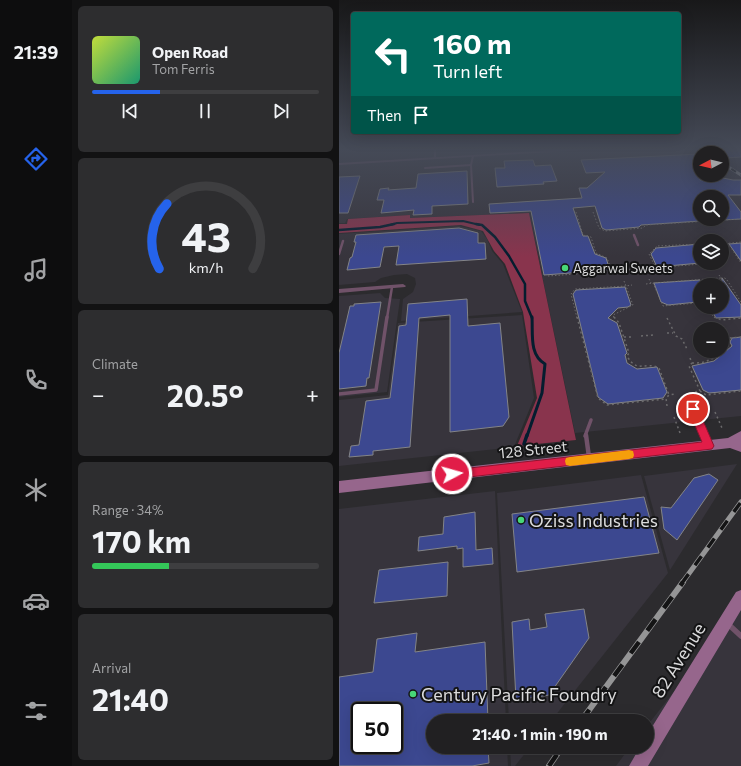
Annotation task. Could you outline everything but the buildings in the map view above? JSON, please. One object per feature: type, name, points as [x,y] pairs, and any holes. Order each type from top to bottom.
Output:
[{"type":"main road","name":"128 Street","points":[[339,487],[709,446],[735,445],[741,436]]},
{"type":"main road","name":"82 Avenue","points":[[638,766],[741,596]]},
{"type":"street","points":[[339,291],[403,286]]},
{"type":"lane","points":[[472,185],[473,202]]},
{"type":"lane","points":[[634,235],[638,245]]},
{"type":"lane","points":[[339,254],[343,241]]},
{"type":"lane","points":[[339,394],[376,390],[391,287]]},
{"type":"lane","points":[[693,409],[709,446]]},
{"type":"lane","points":[[590,459],[585,437],[591,420]]},
{"type":"lane","points":[[725,622],[741,636]]},
{"type":"path","points":[[576,212],[583,236],[591,237],[596,253],[607,258],[612,271]]},
{"type":"path","points":[[593,212],[599,228],[605,231],[643,228],[646,226],[741,219]]},
{"type":"path","points":[[729,243],[741,242]]},
{"type":"path","points":[[656,268],[649,254],[657,246],[693,244]]},
{"type":"path","points":[[729,245],[741,263]]},
{"type":"path","points":[[650,268],[693,265]]},
{"type":"path","points":[[629,270],[638,269]]},
{"type":"path","points":[[548,276],[618,271]]},
{"type":"path","points":[[649,279],[664,310]]},
{"type":"path","points":[[646,284],[693,280]]},
{"type":"path","points":[[624,281],[633,305],[630,308],[619,309],[613,315],[615,320],[619,323],[624,337],[629,353],[627,356],[629,363],[638,367],[652,366],[659,368],[669,395]]},
{"type":"path","points":[[729,283],[741,302]]},
{"type":"path","points":[[632,285],[575,289],[571,294],[598,398],[607,405],[666,399]]},
{"type":"path","points":[[663,306],[693,304]]},
{"type":"path","points":[[712,314],[714,318],[718,320],[741,318]]},
{"type":"path","points":[[667,318],[676,336],[682,339],[687,349]]},
{"type":"path","points":[[667,333],[674,332]]},
{"type":"path","points":[[641,336],[654,334]]},
{"type":"path","points":[[624,337],[631,337]]},
{"type":"path","points":[[692,363],[709,362],[716,358],[729,345],[728,342],[730,338],[741,337]]},
{"type":"path","points":[[690,358],[692,363],[689,366],[700,392]]},
{"type":"path","points":[[695,392],[700,392],[707,395],[741,391]]},
{"type":"path","points":[[667,406],[666,399],[669,395],[675,394]]},
{"type":"path","points":[[707,395],[709,399]]},
{"type":"path","points":[[715,412],[722,428]]},
{"type":"path","points":[[674,417],[680,432]]},
{"type":"shaded area","points":[[339,185],[741,185],[741,416],[575,433],[529,213],[410,218],[410,215],[347,219],[345,223],[339,223]]},
{"type":"shaded area","points":[[529,213],[576,440],[517,446],[537,398],[523,312],[505,264],[494,251],[483,231],[461,225],[339,233],[339,224],[347,224],[348,219],[410,215],[410,218]]},
{"type":"shaded area","points":[[459,226],[481,231],[487,239],[492,251],[503,264],[522,312],[401,321],[403,299],[413,292],[416,284],[415,278],[407,274],[394,275],[381,278],[375,282],[339,285],[339,234]]},
{"type":"shaded area","points":[[380,293],[385,298],[400,299],[387,392],[339,397],[339,296]]},
{"type":"shaded area","points":[[522,315],[534,398],[514,447],[339,466],[339,400],[388,395],[398,323]]},
{"type":"shaded area","points":[[737,464],[670,570],[644,476]]},
{"type":"shaded area","points":[[641,475],[668,573],[557,714],[509,714],[497,493]]},
{"type":"shaded area","points":[[495,491],[506,714],[426,714],[426,754],[507,754],[508,766],[339,766],[339,509]]},
{"type":"shaded area","points":[[741,606],[741,766],[616,766],[625,754],[654,754],[654,717]]},
{"type":"shaded area","points":[[510,754],[524,754],[515,766],[511,766]]},
{"type":"waterway","points":[[392,224],[463,221],[480,225]]},
{"type":"waterway","points":[[339,230],[380,227],[392,224]]},
{"type":"waterway","points":[[476,224],[482,225],[495,237],[509,256],[525,284],[525,301],[532,318]]},
{"type":"waterway","points":[[527,436],[542,393],[545,364],[536,355],[534,350],[532,318]]},
{"type":"waterway","points":[[524,444],[527,435]]},
{"type":"railway","points":[[682,583],[741,502]]},
{"type":"railway","points":[[586,714],[683,582]]},
{"type":"railway","points":[[549,766],[557,754]]},
{"type":"slow traffic","points":[[570,461],[629,455]]},
{"type":"place","name":"Aggarwal Sweets","points":[[565,268]]},
{"type":"place","name":"Oziss Industries","points":[[521,520]]},
{"type":"place","name":"Century Pacific Foundry","points":[[413,694]]},
{"type":"route","points":[[452,474],[709,446],[693,409]]}]
